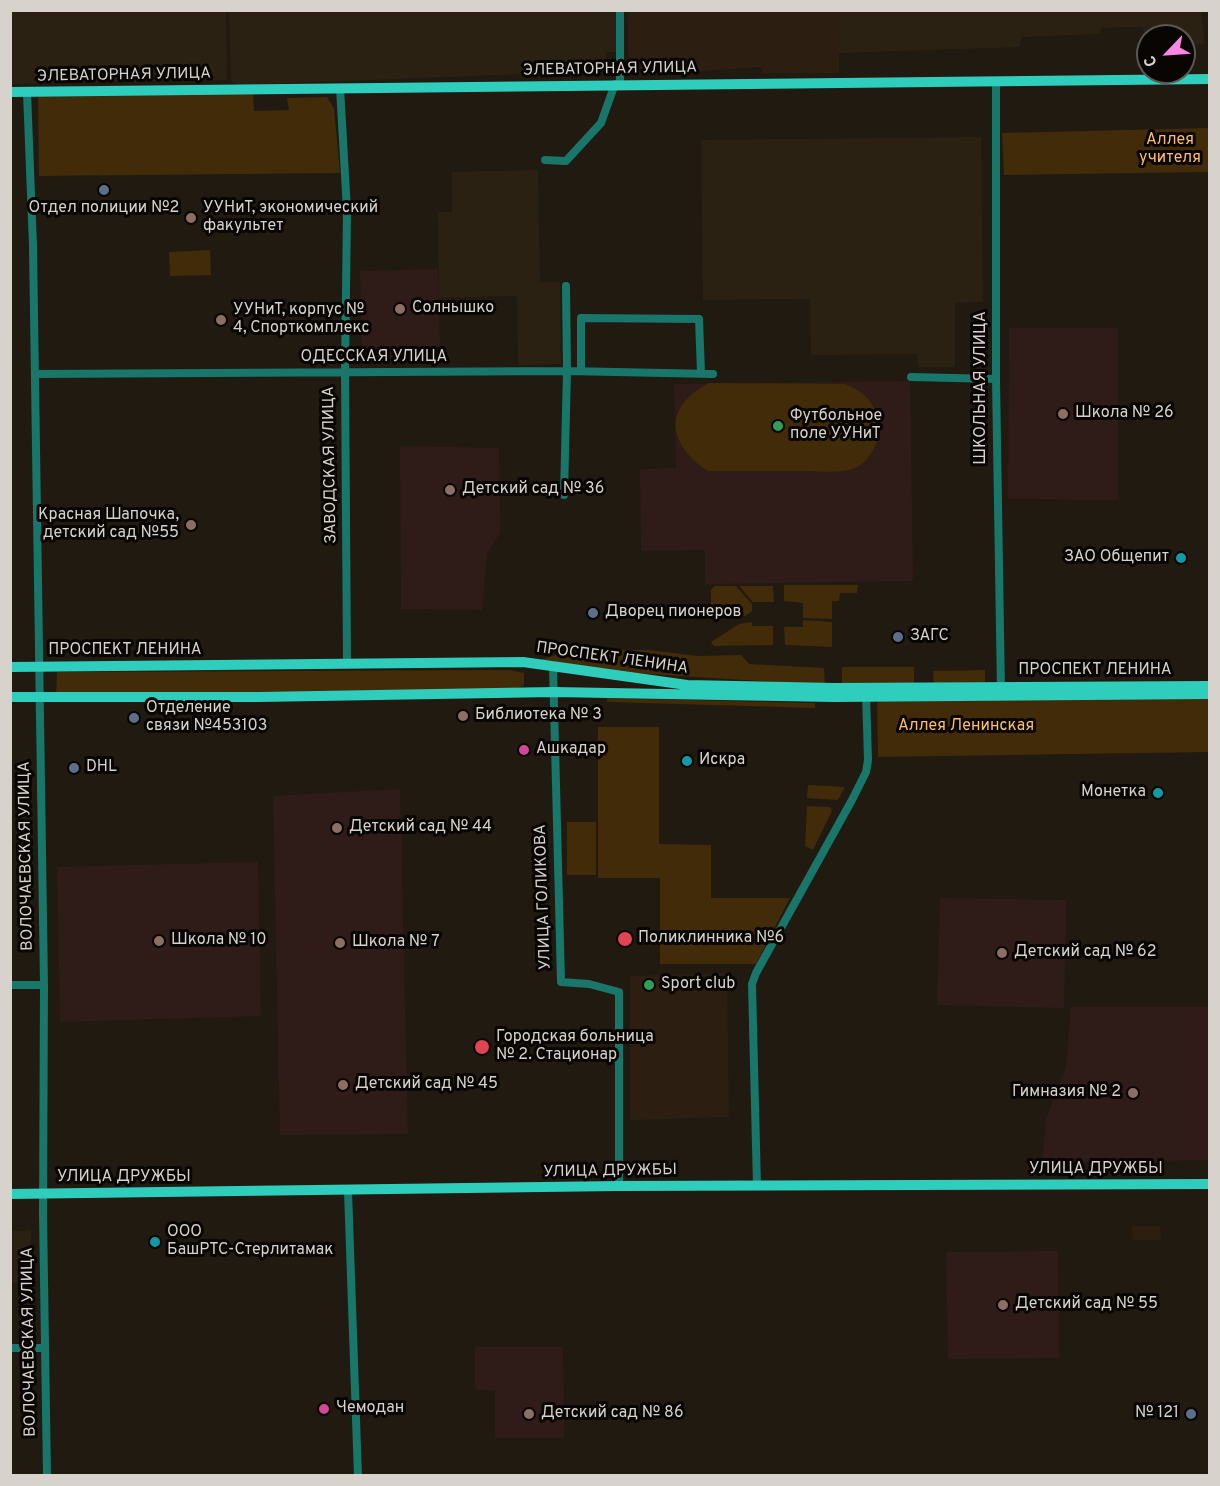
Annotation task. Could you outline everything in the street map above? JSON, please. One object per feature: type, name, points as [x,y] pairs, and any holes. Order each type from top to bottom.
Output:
[{"type":"main road","name":"ЭЛЕВАТОРНАЯ УЛИЦА","points":[[10,92],[1209,79]]},
{"type":"main road","name":"ПРОСПЕКТ ЛЕНИНА","points":[[10,667],[516,662],[687,685],[866,692]]},
{"type":"main road","name":"ПРОСПЕКТ ЛЕНИНА","points":[[10,698],[554,692],[1001,691],[1209,686]]},
{"type":"main road","name":"ПРОСПЕКТ ЛЕНИНА","points":[[1001,691],[1209,694]]},
{"type":"main road","name":"УЛИЦА ДРУЖБЫ","points":[[10,1194],[619,1186],[1209,1184]]},
{"type":"street","points":[[546,160],[566,161],[601,123],[618,84],[620,10]]},
{"type":"street","name":"ШКОЛЬНАЯ УЛИЦА","points":[[996,81],[996,379],[1001,691]]},
{"type":"street","name":"ЗАВОДСКАЯ УЛИЦА","points":[[340,88],[347,210],[345,372],[347,663]]},
{"type":"street","name":"ВОЛОЧАЕВСКАЯ УЛИЦА","points":[[27,92],[33,246],[44,985],[43,1194],[47,1476]]},
{"type":"street","points":[[564,495],[567,371],[566,286]]},
{"type":"street","points":[[581,371],[581,318],[699,319],[701,374]]},
{"type":"street","name":"ОДЕССКАЯ УЛИЦА","points":[[35,374],[567,371],[713,374]]},
{"type":"street","points":[[911,377],[996,379]]},
{"type":"street","name":"УЛИЦА ГОЛИКОВА","points":[[554,666],[561,982],[589,984],[619,992],[619,1186]]},
{"type":"street","points":[[757,1186],[752,984],[866,772],[868,760],[866,692]]},
{"type":"street","points":[[10,986],[44,985]]},
{"type":"street","points":[[348,1191],[358,1476]]},
{"type":"street","points":[[10,1348],[45,1348]]},
{"type":"shaded area","points":[[1209,10],[1201,12],[1205,44],[1196,45],[1196,24],[1136,24],[1136,27],[1101,28],[1100,34],[1022,37],[1020,47],[839,53],[839,11]]},
{"type":"shaded area","points":[[10,11],[226,11],[227,80],[11,84]]},
{"type":"shaded area","points":[[229,11],[616,11],[617,52],[606,52],[606,71],[238,85],[231,81]]},
{"type":"shaded area","points":[[628,11],[839,11],[839,73],[762,73],[762,67],[629,76]]},
{"type":"shaded area","points":[[981,137],[983,302],[955,303],[955,367],[918,367],[917,354],[811,355],[810,299],[703,300],[701,140]]},
{"type":"shaded area","points":[[538,170],[540,282],[560,282],[561,364],[518,365],[517,296],[439,298],[438,212],[452,212],[452,172]]},
{"type":"shaded area","name":"Солнышко","points":[[438,269],[440,347],[362,349],[360,271]]},
{"type":"shaded area","name":"Школа № 26","points":[[1009,328],[1118,328],[1118,500],[1008,499]]},
{"type":"shaded area","points":[[910,381],[913,581],[705,584],[705,550],[641,551],[640,469],[676,468],[674,384]]},
{"type":"shaded area","name":"Детский сад № 36","points":[[400,446],[499,448],[500,533],[487,553],[482,610],[401,609]]},
{"type":"shaded area","points":[[400,789],[408,1134],[280,1135],[273,796]]},
{"type":"shaded area","name":"Школа № 10","points":[[258,862],[261,1016],[60,1022],[57,867]]},
{"type":"shaded area","name":"Детский сад № 62","points":[[940,898],[1066,900],[1064,1008],[937,1005]]},
{"type":"shaded area","points":[[727,973],[729,1117],[630,1120],[630,976]]},
{"type":"shaded area","name":"Гимназия № 2","points":[[1071,1007],[1209,1007],[1209,1160],[1042,1163],[1046,1119],[1066,1067]]},
{"type":"shaded area","points":[[1132,1226],[1160,1226],[1161,1240],[1133,1240]]},
{"type":"shaded area","points":[[31,1230],[32,1283],[11,1283],[11,1231]]},
{"type":"shaded area","name":"Детский сад № 55","points":[[1058,1251],[1059,1358],[948,1359],[946,1252]]},
{"type":"shaded area","name":"Детский сад № 86","points":[[475,1347],[563,1347],[564,1438],[495,1438],[495,1390],[475,1390]]},
{"type":"green space","points":[[253,92],[254,111],[289,110],[287,98],[327,97],[334,108],[340,173],[39,176],[38,94]]},
{"type":"green space","name":"Аллея учителя","points":[[1209,128],[1209,172],[1004,175],[1002,133]]},
{"type":"green space","points":[[210,250],[211,275],[170,276],[169,252]]},
{"type":"green space","name":"Футбольное поле УУНиТ","points":[[709,383],[844,384],[861,392],[873,406],[879,425],[875,447],[861,465],[843,471],[708,471],[684,449],[676,430],[676,420],[679,410],[688,397]]},
{"type":"green space","points":[[784,585],[858,585],[857,593],[840,593],[839,601],[832,601],[832,619],[803,618],[803,603],[784,601]]},
{"type":"green space","points":[[715,586],[736,586],[752,604],[752,611],[745,616],[711,617],[711,590]]},
{"type":"green space","points":[[739,586],[773,586],[774,602],[753,602]]},
{"type":"green space","points":[[803,620],[832,622],[832,647],[785,645],[784,627],[803,627]]},
{"type":"green space","points":[[752,622],[752,626],[773,626],[773,645],[714,646],[711,642],[739,624]]},
{"type":"green space","points":[[576,649],[649,650],[697,656],[741,655],[749,664],[824,668],[825,685],[615,672],[539,660]]},
{"type":"green space","points":[[842,667],[914,667],[914,685],[842,685]]},
{"type":"green space","points":[[510,670],[524,673],[524,685],[514,690],[56,695],[57,672]]},
{"type":"green space","points":[[985,670],[985,685],[934,686],[933,671]]},
{"type":"green space","points":[[607,698],[815,703],[815,708],[607,702]]},
{"type":"green space","name":"Аллея Ленинская","points":[[1209,698],[1209,752],[878,757],[877,699]]},
{"type":"green space","points":[[598,727],[659,727],[659,844],[711,845],[711,898],[790,898],[756,964],[660,964],[660,878],[598,878]]},
{"type":"green space","points":[[808,785],[845,787],[838,800],[807,798]]},
{"type":"green space","points":[[807,806],[830,807],[832,811],[813,850],[805,846]]},
{"type":"green space","points":[[567,822],[596,822],[596,875],[567,875]]},
{"type":"place","name":"Отдел полиции №2","points":[[104,190]]},
{"type":"place","name":"УУНиТ, экономический факультет","points":[[191,218]]},
{"type":"place","name":"Солнышко","points":[[400,309]]},
{"type":"place","name":"УУНиТ, корпус № 4, Спорткомплекс","points":[[221,320]]},
{"type":"place","name":"Школа № 26","points":[[1063,414]]},
{"type":"place","name":"Футбольное поле УУНиТ","points":[[778,426]]},
{"type":"place","name":"Детский сад № 36","points":[[450,490]]},
{"type":"place","name":"Красная Шапочка, детский сад №55","points":[[191,525]]},
{"type":"place","name":"ЗАО Общепит","points":[[1181,558]]},
{"type":"place","name":"Дворец пионеров","points":[[593,613]]},
{"type":"place","name":"ЗАГС","points":[[898,637]]},
{"type":"place","name":"Библиотека № 3","points":[[463,716]]},
{"type":"place","name":"Отделение связи №453103","points":[[134,718]]},
{"type":"place","name":"Ашкадар","points":[[524,750]]},
{"type":"place","name":"Искра","points":[[687,761]]},
{"type":"place","name":"DHL","points":[[74,768]]},
{"type":"place","name":"Монетка","points":[[1158,793]]},
{"type":"place","name":"Детский сад № 44","points":[[337,828]]},
{"type":"place","name":"Поликлинника №6","points":[[625,939]]},
{"type":"place","name":"Школа № 10","points":[[159,941]]},
{"type":"place","name":"Школа № 7","points":[[340,943]]},
{"type":"place","name":"Детский сад № 62","points":[[1002,953]]},
{"type":"place","name":"Sport club","points":[[649,985]]},
{"type":"place","name":"Городская больница № 2. Стационар","points":[[482,1047]]},
{"type":"place","name":"Детский сад № 45","points":[[343,1085]]},
{"type":"place","name":"Гимназия № 2","points":[[1133,1093]]},
{"type":"place","name":"ООО БашРТС-Стерлитамак","points":[[155,1242]]},
{"type":"place","name":"Детский сад № 55","points":[[1003,1305]]},
{"type":"place","name":"Чемодан","points":[[324,1409]]},
{"type":"place","name":"Детский сад № 86","points":[[529,1414]]},
{"type":"place","name":"№ 121","points":[[1191,1414]]}]
